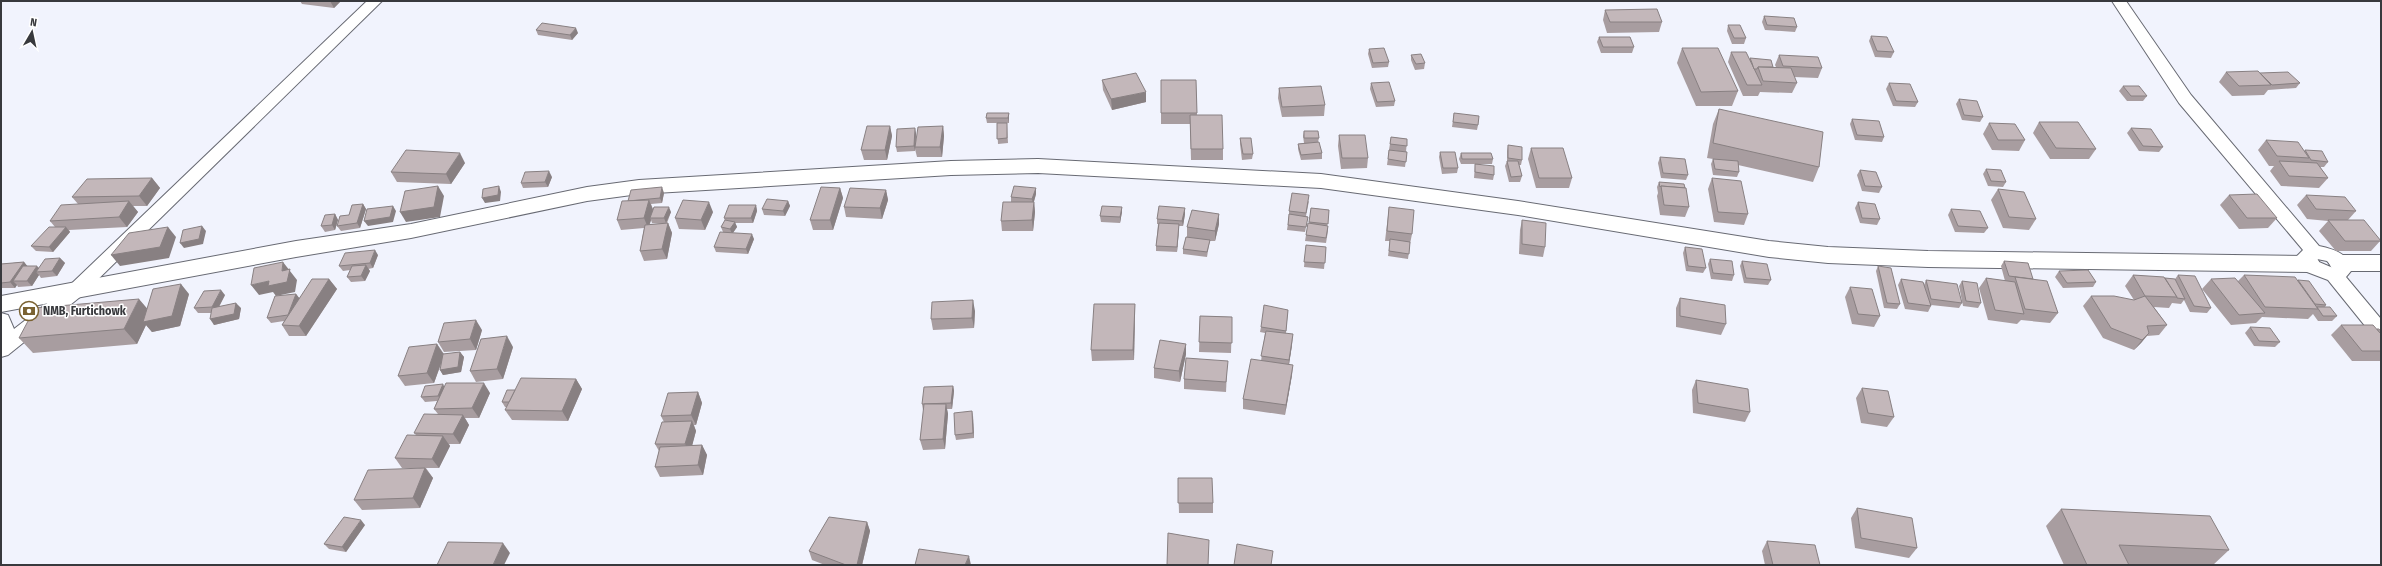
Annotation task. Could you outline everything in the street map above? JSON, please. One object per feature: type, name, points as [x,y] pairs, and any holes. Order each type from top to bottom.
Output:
[{"type":"street","points":[[1,350],[74,292],[375,1]]},
{"type":"street","points":[[2119,1],[2185,98],[2311,258]]},
{"type":"street","points":[[1,304],[74,292],[296,249],[411,231],[587,194],[646,186],[951,168],[1038,166],[1321,181],[1518,208],[1762,248],[1828,255],[1928,259],[2311,258],[2329,255],[2337,269],[2381,332]]},
{"type":"street","points":[[2337,269],[2381,263]]},
{"type":"street","points":[[1,320],[7,334],[1,344]]},
{"type":"building","points":[[1657,9],[1662,22],[1610,22],[1605,10]]},
{"type":"building","points":[[1764,16],[1794,18],[1797,27],[1767,25]]},
{"type":"building","points":[[542,23],[576,28],[570,35],[536,30]]},
{"type":"building","points":[[1728,25],[1740,25],[1746,38],[1734,38]]},
{"type":"building","points":[[1871,36],[1887,37],[1894,52],[1877,51]]},
{"type":"building","points":[[1599,37],[1630,37],[1634,47],[1603,47]]},
{"type":"building","points":[[1384,48],[1389,62],[1373,63],[1369,49]]},
{"type":"building","points":[[1682,48],[1718,48],[1738,91],[1701,92]]},
{"type":"building","points":[[1731,52],[1746,52],[1762,85],[1747,85]]},
{"type":"building","points":[[1421,54],[1425,63],[1416,64],[1411,55]]},
{"type":"building","points":[[1779,55],[1818,57],[1822,68],[1783,66]]},
{"type":"building","points":[[1750,58],[1771,60],[1773,67],[1758,67],[1757,69],[1754,69]]},
{"type":"building","points":[[1758,67],[1791,68],[1797,83],[1763,81]]},
{"type":"building","points":[[2258,71],[2271,85],[2239,86],[2226,72]]},
{"type":"building","points":[[2288,72],[2300,83],[2272,85],[2260,73]]},
{"type":"building","points":[[1136,73],[1146,92],[1111,99],[1102,80]]},
{"type":"building","points":[[1161,80],[1196,80],[1197,113],[1161,113]]},
{"type":"building","points":[[1389,82],[1395,101],[1377,102],[1371,83]]},
{"type":"building","points":[[1889,83],[1910,84],[1918,102],[1896,101]]},
{"type":"building","points":[[1321,86],[1325,105],[1282,107],[1279,88]]},
{"type":"building","points":[[2123,86],[2139,86],[2147,96],[2131,96]]},
{"type":"building","points":[[1959,99],[1977,101],[1983,117],[1964,115]]},
{"type":"building","points":[[1719,109],[1823,132],[1819,167],[1713,143]]},
{"type":"building","points":[[987,113],[1009,113],[1008,118],[986,118]]},
{"type":"building","points":[[1454,113],[1479,116],[1478,125],[1453,122]]},
{"type":"building","points":[[1190,115],[1222,115],[1223,149],[1191,149]]},
{"type":"building","points":[[1852,119],[1879,121],[1884,137],[1857,135]]},
{"type":"building","points":[[2039,122],[2078,122],[2096,149],[2056,148]]},
{"type":"building","points":[[997,123],[1007,123],[1007,138],[997,139]]},
{"type":"building","points":[[1989,123],[2015,124],[2025,140],[1998,140]]},
{"type":"building","points":[[867,126],[890,126],[885,150],[861,150]]},
{"type":"building","points":[[943,126],[940,147],[915,147],[918,127]]},
{"type":"building","points":[[915,128],[914,146],[896,147],[897,129]]},
{"type":"building","points":[[2131,128],[2151,129],[2163,147],[2143,146]]},
{"type":"building","points":[[1304,131],[1318,131],[1319,138],[1304,138]]},
{"type":"building","points":[[1339,135],[1365,135],[1368,158],[1342,158]]},
{"type":"building","points":[[1391,137],[1407,139],[1407,146],[1390,144]]},
{"type":"building","points":[[1240,138],[1251,138],[1253,154],[1243,154]]},
{"type":"building","points":[[2266,140],[2298,142],[2309,158],[2277,156]]},
{"type":"building","points":[[1319,142],[1322,153],[1301,155],[1298,144]]},
{"type":"building","points":[[1508,145],[1522,147],[1522,160],[1508,158]]},
{"type":"building","points":[[1531,148],[1563,148],[1572,178],[1539,178]]},
{"type":"building","points":[[406,150],[460,153],[446,174],[391,172]]},
{"type":"building","points":[[1389,150],[1407,152],[1406,162],[1388,159]]},
{"type":"building","points":[[2305,150],[2322,151],[2328,162],[2311,160]]},
{"type":"building","points":[[1440,152],[1455,152],[1458,168],[1443,168]]},
{"type":"building","points":[[1461,153],[1491,153],[1493,159],[1462,159]]},
{"type":"building","points":[[1660,157],[1685,159],[1688,175],[1663,173]]},
{"type":"building","points":[[1713,159],[1738,161],[1739,172],[1715,169]]},
{"type":"building","points":[[1507,161],[1518,161],[1522,176],[1511,177]]},
{"type":"building","points":[[2279,161],[2317,163],[2328,178],[2289,176]]},
{"type":"building","points":[[1475,164],[1494,166],[1494,175],[1475,172]]},
{"type":"building","points":[[1986,169],[2001,170],[2006,182],[1991,181]]},
{"type":"building","points":[[1860,170],[1876,172],[1882,187],[1865,186]]},
{"type":"building","points":[[549,171],[545,182],[521,183],[525,172]]},
{"type":"building","points":[[152,178],[139,196],[72,197],[87,179]]},
{"type":"building","points":[[1712,178],[1741,181],[1748,214],[1718,212]]},
{"type":"building","points":[[1659,182],[1684,184],[1685,188],[1660,187]]},
{"type":"building","points":[[438,186],[434,207],[400,212],[405,191]]},
{"type":"building","points":[[499,186],[498,195],[482,198],[483,189]]},
{"type":"building","points":[[1014,186],[1036,188],[1032,199],[1011,197]]},
{"type":"building","points":[[1661,186],[1686,188],[1689,207],[1664,205]]},
{"type":"building","points":[[662,187],[660,198],[628,201],[631,190]]},
{"type":"building","points":[[821,187],[840,188],[830,220],[810,220]]},
{"type":"building","points":[[850,188],[886,190],[880,208],[844,207]]},
{"type":"building","points":[[1998,189],[2024,192],[2036,219],[2009,217]]},
{"type":"building","points":[[1292,193],[1309,195],[1306,213],[1289,211]]},
{"type":"building","points":[[2257,194],[2277,218],[2247,218],[2229,195]]},
{"type":"building","points":[[2306,195],[2345,197],[2356,211],[2316,209]]},
{"type":"building","points":[[767,199],[788,201],[783,211],[762,209]]},
{"type":"building","points":[[649,200],[644,218],[617,220],[622,201]]},
{"type":"building","points":[[683,200],[709,202],[701,220],[675,218]]},
{"type":"building","points":[[129,201],[119,217],[50,221],[61,205]]},
{"type":"building","points":[[1003,202],[1034,202],[1032,220],[1001,221]]},
{"type":"building","points":[[1858,202],[1875,204],[1880,219],[1862,218]]},
{"type":"building","points":[[363,204],[357,223],[337,226],[340,216],[349,215],[352,205]]},
{"type":"building","points":[[729,205],[756,205],[751,218],[724,218]]},
{"type":"building","points":[[393,206],[390,217],[364,221],[367,209]]},
{"type":"building","points":[[1102,206],[1122,207],[1120,217],[1100,216]]},
{"type":"building","points":[[1159,206],[1185,208],[1182,221],[1157,219]]},
{"type":"building","points":[[654,207],[669,207],[664,218],[650,218]]},
{"type":"building","points":[[1389,207],[1414,210],[1412,234],[1387,231]]},
{"type":"building","points":[[1311,208],[1329,210],[1328,224],[1309,222]]},
{"type":"building","points":[[1951,209],[1980,211],[1988,228],[1958,226]]},
{"type":"building","points":[[1192,210],[1219,214],[1215,231],[1187,227]]},
{"type":"building","points":[[335,214],[332,225],[321,226],[325,215]]},
{"type":"building","points":[[1289,214],[1308,217],[1306,227],[1288,225]]},
{"type":"building","points":[[725,220],[735,222],[730,229],[721,227]]},
{"type":"building","points":[[1522,220],[1546,223],[1545,247],[1522,244]]},
{"type":"building","points":[[2328,220],[2364,220],[2381,241],[2345,241]]},
{"type":"building","points":[[668,223],[662,249],[640,251],[645,225]]},
{"type":"building","points":[[1159,223],[1179,224],[1177,247],[1156,246]]},
{"type":"building","points":[[1308,223],[1328,226],[1326,238],[1306,235]]},
{"type":"building","points":[[202,226],[199,239],[180,243],[183,230]]},
{"type":"building","points":[[49,227],[66,227],[49,247],[31,246]]},
{"type":"building","points":[[168,227],[160,247],[111,255],[129,233]]},
{"type":"building","points":[[720,232],[752,234],[746,249],[714,247]]},
{"type":"building","points":[[1186,237],[1210,240],[1207,252],[1183,249]]},
{"type":"building","points":[[1390,239],[1410,242],[1409,254],[1389,251]]},
{"type":"building","points":[[1306,245],[1326,247],[1325,263],[1304,262]]},
{"type":"building","points":[[1685,247],[1702,249],[1706,268],[1688,266]]},
{"type":"building","points":[[375,250],[370,263],[339,266],[345,253]]},
{"type":"building","points":[[60,258],[52,271],[36,272],[45,259]]},
{"type":"building","points":[[1710,259],[1732,261],[1734,275],[1713,273]]},
{"type":"building","points":[[1742,261],[1767,264],[1771,280],[1746,278]]},
{"type":"building","points":[[2004,261],[2028,263],[2033,279],[2009,276]]},
{"type":"building","points":[[24,262],[10,282],[1,283],[1,264]]},
{"type":"building","points":[[283,262],[282,271],[290,269],[287,282],[268,286],[269,281],[251,285],[254,268]]},
{"type":"building","points":[[366,265],[361,276],[347,277],[352,266]]},
{"type":"building","points":[[23,266],[37,266],[27,281],[13,281]]},
{"type":"building","points":[[1878,266],[1891,268],[1900,304],[1887,303]]},
{"type":"building","points":[[2088,270],[2096,282],[2067,283],[2059,271]]},
{"type":"building","points":[[2133,275],[2164,277],[2177,297],[2145,296]]},
{"type":"building","points":[[2178,275],[2195,276],[2211,308],[2194,306]]},
{"type":"building","points":[[2244,275],[2295,277],[2318,309],[2265,307]]},
{"type":"building","points":[[2015,277],[2047,281],[2058,313],[2025,309]]},
{"type":"building","points":[[1986,278],[2015,282],[2024,314],[1995,310]]},
{"type":"building","points":[[2165,278],[2175,279],[2185,299],[2177,298]]},
{"type":"building","points":[[2235,278],[2265,313],[2239,315],[2211,279]]},
{"type":"building","points":[[312,279],[329,279],[299,326],[282,325]]},
{"type":"building","points":[[1901,279],[1923,282],[1931,306],[1908,303]]},
{"type":"building","points":[[1926,280],[1957,284],[1962,303],[1931,299]]},
{"type":"building","points":[[2298,280],[2309,281],[2326,305],[2315,304]]},
{"type":"building","points":[[1962,281],[1977,283],[1981,303],[1966,301]]},
{"type":"building","points":[[181,284],[172,316],[143,322],[153,289]]},
{"type":"building","points":[[1850,287],[1872,289],[1880,316],[1858,314]]},
{"type":"building","points":[[221,290],[212,307],[194,308],[204,291]]},
{"type":"building","points":[[296,294],[288,315],[267,318],[275,296]]},
{"type":"building","points":[[2091,296],[2114,296],[2134,300],[2145,296],[2167,325],[2147,326],[2149,333],[2142,340],[2111,328]]},
{"type":"building","points":[[1680,298],[1725,305],[1726,324],[1680,316]]},
{"type":"building","points":[[139,299],[124,329],[19,338],[35,308]]},
{"type":"building","points":[[973,300],[972,318],[931,319],[932,302]]},
{"type":"building","points":[[236,303],[234,314],[210,319],[212,308]]},
{"type":"building","points":[[1094,304],[1135,304],[1133,350],[1091,350]]},
{"type":"building","points":[[1264,305],[1288,310],[1286,331],[1261,327]]},
{"type":"building","points":[[2317,307],[2330,307],[2337,316],[2323,316]]},
{"type":"building","points":[[1200,316],[1232,317],[1232,343],[1199,342]]},
{"type":"building","points":[[476,320],[470,339],[438,342],[444,323]]},
{"type":"building","points":[[2341,325],[2373,325],[2381,334],[2381,351],[2362,351]]},
{"type":"building","points":[[2250,327],[2270,328],[2280,342],[2259,341]]},
{"type":"building","points":[[1266,331],[1293,334],[1289,360],[1261,356]]},
{"type":"building","points":[[507,336],[497,369],[470,371],[481,339]]},
{"type":"building","points":[[1160,340],[1186,344],[1179,371],[1154,368]]},
{"type":"building","points":[[437,344],[427,373],[398,376],[409,347]]},
{"type":"building","points":[[460,352],[458,367],[440,370],[443,354]]},
{"type":"building","points":[[1186,358],[1228,361],[1226,382],[1184,379]]},
{"type":"building","points":[[1251,359],[1293,365],[1286,405],[1243,399]]},
{"type":"building","points":[[521,378],[576,379],[562,411],[505,410]]},
{"type":"building","points":[[1696,380],[1748,389],[1750,412],[1698,403]]},
{"type":"building","points":[[446,383],[484,383],[472,408],[434,409]]},
{"type":"building","points":[[443,384],[438,396],[421,397],[425,386]]},
{"type":"building","points":[[953,386],[951,403],[922,404],[924,387]]},
{"type":"building","points":[[1862,388],[1888,391],[1894,417],[1868,413]]},
{"type":"building","points":[[507,390],[515,390],[509,402],[502,402]]},
{"type":"building","points":[[698,392],[691,415],[661,416],[668,393]]},
{"type":"building","points":[[924,404],[946,404],[943,439],[920,440]]},
{"type":"building","points":[[972,411],[973,433],[955,435],[954,413]]},
{"type":"building","points":[[424,414],[463,415],[453,434],[414,433]]},
{"type":"building","points":[[692,421],[685,444],[655,444],[662,422]]},
{"type":"building","points":[[407,435],[443,436],[432,459],[395,458]]},
{"type":"building","points":[[702,445],[698,465],[655,467],[660,447]]},
{"type":"building","points":[[425,468],[413,498],[354,500],[368,470]]},
{"type":"building","points":[[1178,478],[1212,478],[1213,503],[1178,503]]},
{"type":"building","points":[[1857,508],[1912,518],[1917,548],[1861,538]]},
{"type":"building","points":[[2061,509],[2210,516],[2229,550],[2119,545],[2129,565],[2087,565]]},
{"type":"building","points":[[344,517],[361,520],[342,547],[324,544]]},
{"type":"building","points":[[829,517],[867,522],[857,565],[846,565],[809,551]]},
{"type":"building","points":[[1168,533],[1209,540],[1208,565],[1167,565]]},
{"type":"building","points":[[1767,541],[1815,545],[1820,565],[1773,565]]},
{"type":"building","points":[[448,542],[503,543],[493,565],[437,565]]},
{"type":"building","points":[[1237,544],[1273,551],[1271,565],[1234,565]]},
{"type":"building","points":[[919,549],[969,556],[965,565],[915,565]]},
{"type":"place","name":"NMB, Furtichowk","points":[[29,311]]}]
